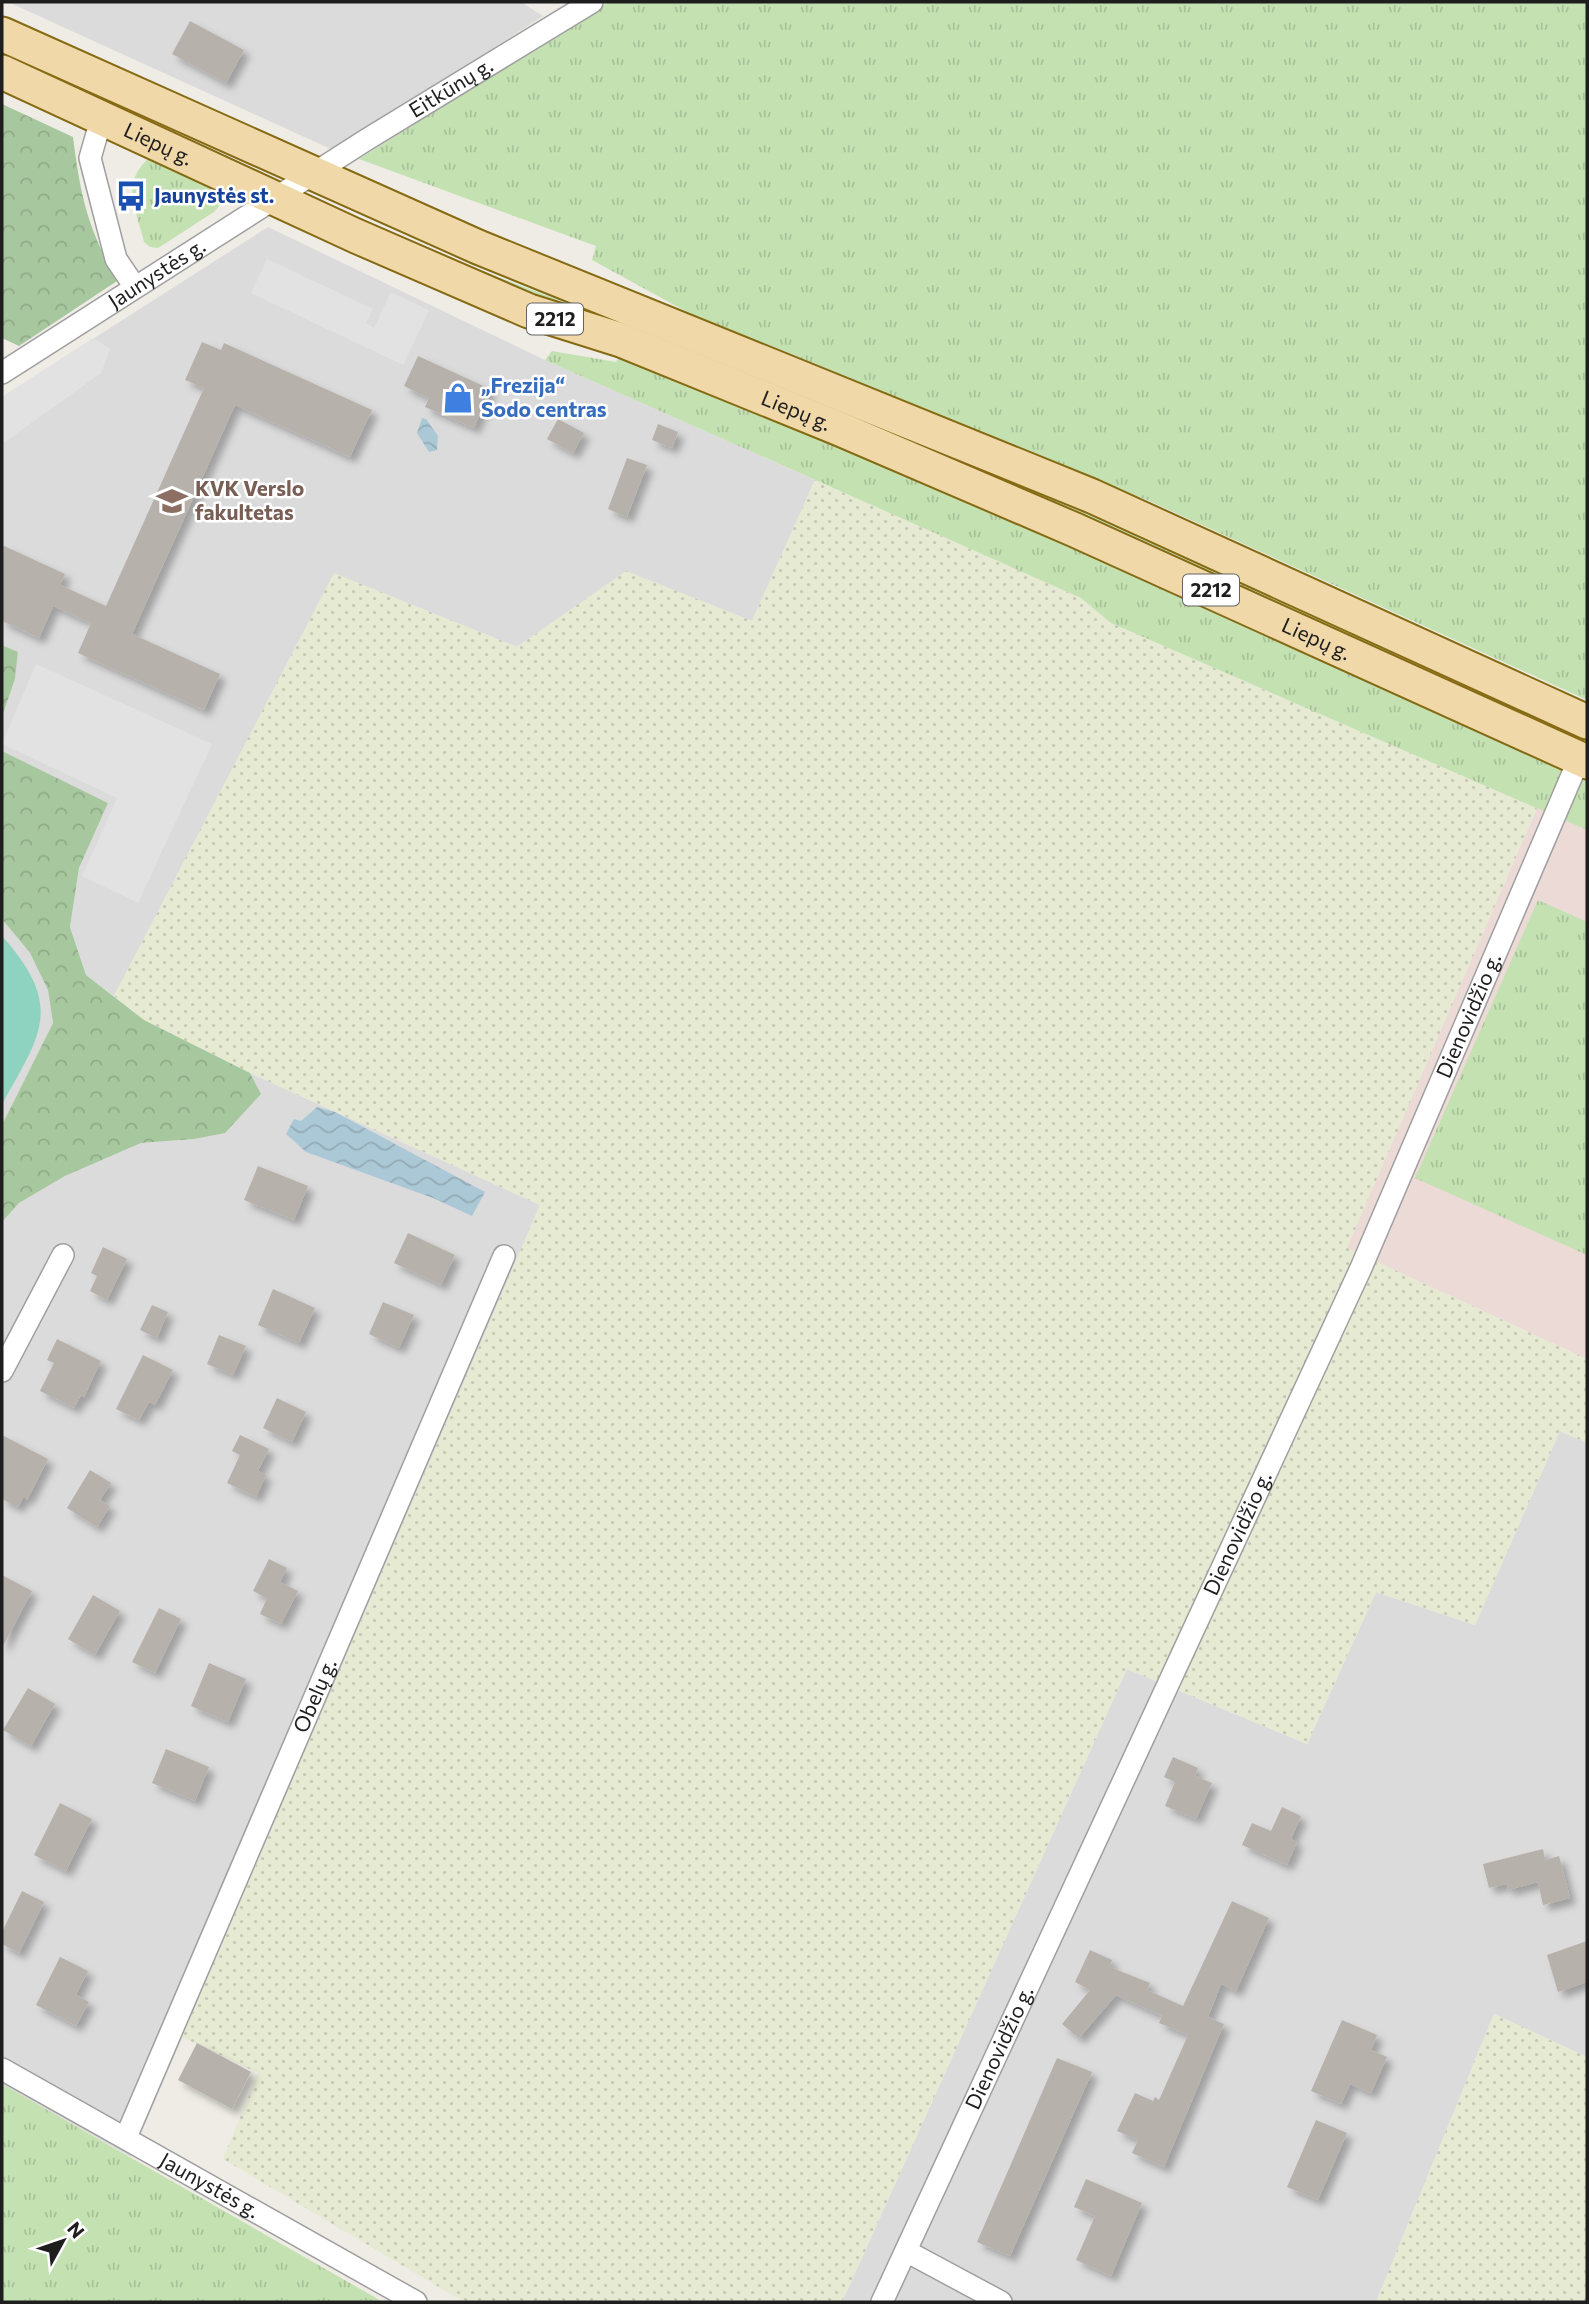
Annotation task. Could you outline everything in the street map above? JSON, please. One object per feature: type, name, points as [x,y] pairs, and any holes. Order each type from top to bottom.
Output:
[{"type":"main road","name":"Liepų g.","points":[[2,34],[478,247],[1092,496],[1587,722]]},
{"type":"main road","name":"Liepų g.","points":[[2,72],[275,199],[529,311],[621,340],[1076,530],[1583,760]]},
{"type":"street","name":"Eitkūnų g.","points":[[312,174],[592,2]]},
{"type":"street","points":[[101,120],[90,158],[116,259],[135,287]]},
{"type":"street","name":"Jaunystės g.","points":[[2,373],[312,174]]},
{"type":"street","name":"Dienovidžio g.","points":[[882,2302],[1361,1268],[1583,760]]},
{"type":"street","points":[[2,1371],[63,1255]]},
{"type":"street","name":"Obelų g.","points":[[126,2137],[504,1256]]},
{"type":"street","name":"Jaunystės g.","points":[[2,2069],[416,2302]]},
{"type":"street","points":[[906,2251],[1002,2302]]},
{"type":"shaded area","points":[[8,2],[521,2],[543,16],[335,151]]},
{"type":"shaded area","points":[[268,227],[545,360],[815,480],[752,621],[626,572],[517,647],[334,574],[114,996],[86,975],[70,927],[79,868],[108,803],[2,751],[2,717],[15,679],[18,652],[2,645],[2,397]]},
{"type":"shaded area","points":[[267,259],[373,309],[366,323],[374,328],[391,292],[429,310],[403,365],[251,293]]},
{"type":"shaded area","points":[[93,338],[110,349],[101,373],[2,444],[2,397]]},
{"type":"shaded area","points":[[36,664],[212,744],[138,903],[82,876],[117,798],[2,744]]},
{"type":"shaded area","points":[[1537,808],[1587,830],[1587,1359],[1346,1248]]},
{"type":"shaded area","points":[[2,919],[30,953],[48,990],[53,1023],[2,1125]]},
{"type":"shaded area","points":[[250,1073],[540,1205],[131,2157],[2,2084],[2,1222],[19,1203],[65,1176],[141,1143],[194,1139],[260,1094]]},
{"type":"shaded area","points":[[1560,1431],[1587,1443],[1587,2057],[1494,2014],[1376,2302],[842,2302],[1127,1669],[1307,1744],[1376,1592],[1475,1625]]},
{"type":"green space","points":[[609,2],[1587,2],[1587,700],[1147,500],[698,318],[592,260],[596,246],[359,159]]},
{"type":"green space","points":[[2,104],[73,137],[87,211],[117,281],[19,346],[2,338]]},
{"type":"green space","points":[[149,158],[221,189],[225,199],[214,212],[158,248],[150,247],[144,242],[133,197],[135,177]]},
{"type":"green space","points":[[409,243],[572,305],[616,318],[1151,534],[1587,734],[1587,744],[1055,504],[408,246]]},
{"type":"green space","points":[[552,351],[616,362],[621,355],[1067,537],[1587,775],[1587,830],[1111,623],[1081,598],[545,360]]},
{"type":"green space","points":[[815,480],[1081,598],[1111,623],[1537,808],[1347,1248],[1587,1359],[1587,1443],[1560,1431],[1475,1625],[1376,1592],[1307,1744],[1127,1669],[842,2302],[464,2302],[223,2159],[258,2073],[182,2037],[540,1205],[250,1073],[144,1020],[114,996],[334,573],[517,647],[626,571],[752,621]]},
{"type":"green space","points":[[2,645],[18,652],[15,679],[2,717]]},
{"type":"green space","points":[[2,751],[108,803],[79,868],[70,927],[86,975],[144,1020],[250,1073],[261,1094],[225,1133],[194,1139],[141,1143],[65,1176],[19,1203],[2,1222],[2,1125],[53,1023],[48,990],[30,953],[2,919]]},
{"type":"green space","points":[[1538,900],[1587,922],[1587,1255],[1415,1178]]},
{"type":"green space","points":[[2,936],[34,982],[40,1001],[40,1020],[28,1058],[2,1104]]},
{"type":"green space","points":[[1494,2014],[1587,2057],[1587,2302],[1376,2302]]},
{"type":"green space","points":[[2,2084],[383,2302],[2,2302]]},
{"type":"water","points":[[422,418],[426,419],[438,436],[437,450],[429,452],[417,433]]},
{"type":"water","points":[[317,1107],[335,1112],[485,1192],[472,1216],[433,1198],[306,1152],[286,1134],[294,1119],[301,1121]]},
{"type":"building","points":[[190,21],[244,50],[226,83],[172,54]]},
{"type":"building","name":"KVK Verslo fakultetas","points":[[202,342],[221,350],[224,343],[372,410],[350,457],[235,405],[132,634],[220,674],[204,710],[78,653],[91,623],[53,606],[39,638],[2,621],[2,545],[65,574],[60,585],[106,606],[204,388],[185,380]]},
{"type":"building","name":"„Frezija“ Sodo centras","points":[[418,356],[490,389],[474,428],[425,407],[429,398],[404,386]]},
{"type":"building","points":[[558,419],[584,433],[573,453],[547,439]]},
{"type":"building","points":[[658,424],[678,432],[672,448],[652,440]]},
{"type":"building","points":[[627,458],[647,465],[627,517],[608,509]]},
{"type":"building","points":[[258,1166],[308,1186],[294,1220],[244,1200]]},
{"type":"building","points":[[408,1233],[455,1255],[441,1285],[394,1263]]},
{"type":"building","points":[[103,1247],[127,1259],[107,1300],[90,1291],[97,1276],[91,1273]]},
{"type":"building","points":[[273,1289],[315,1308],[299,1343],[258,1325]]},
{"type":"building","points":[[383,1302],[414,1315],[399,1348],[369,1334]]},
{"type":"building","points":[[152,1305],[168,1312],[157,1338],[140,1330]]},
{"type":"building","points":[[219,1335],[246,1346],[233,1375],[207,1364]]},
{"type":"building","points":[[57,1339],[101,1361],[84,1397],[81,1395],[74,1408],[40,1391],[54,1363],[47,1360]]},
{"type":"building","points":[[143,1355],[173,1370],[155,1405],[149,1402],[139,1420],[116,1409]]},
{"type":"building","points":[[277,1398],[306,1412],[292,1442],[263,1428]]},
{"type":"building","points":[[2,1435],[48,1459],[27,1500],[24,1496],[18,1507],[2,1499]]},
{"type":"building","points":[[240,1435],[269,1449],[258,1471],[266,1475],[256,1497],[227,1483],[240,1455],[232,1451]]},
{"type":"building","points":[[90,1470],[111,1483],[100,1500],[110,1506],[97,1527],[67,1508]]},
{"type":"building","points":[[269,1559],[287,1568],[280,1582],[298,1591],[281,1624],[260,1614],[267,1598],[253,1591]]},
{"type":"building","points":[[2,1575],[32,1591],[2,1648]]},
{"type":"building","points":[[93,1595],[120,1611],[95,1655],[68,1639]]},
{"type":"building","points":[[159,1608],[181,1619],[155,1673],[132,1662]]},
{"type":"building","points":[[209,1663],[246,1679],[228,1722],[191,1706]]},
{"type":"building","points":[[28,1688],[55,1704],[31,1746],[3,1730]]},
{"type":"building","points":[[166,1749],[209,1767],[195,1801],[152,1783]]},
{"type":"building","points":[[1173,1757],[1198,1768],[1195,1776],[1212,1783],[1196,1819],[1165,1806],[1175,1782],[1164,1777]]},
{"type":"building","points":[[60,1803],[92,1819],[66,1871],[34,1855]]},
{"type":"building","points":[[1282,1807],[1301,1816],[1291,1839],[1297,1842],[1287,1865],[1242,1845],[1252,1823],[1271,1831]]},
{"type":"building","points":[[1543,1849],[1545,1860],[1559,1856],[1570,1898],[1543,1905],[1538,1882],[1508,1890],[1507,1884],[1489,1888],[1483,1864]]},
{"type":"building","points":[[22,1891],[44,1902],[19,1953],[2,1944],[2,1932]]},
{"type":"building","points":[[1232,1901],[1269,1918],[1236,1991],[1221,1984],[1208,2017],[1224,2024],[1164,2167],[1132,2153],[1138,2140],[1117,2131],[1135,2093],[1153,2101],[1155,2097],[1159,2100],[1188,2035],[1159,2023],[1162,2016],[1116,1995],[1079,2038],[1062,2024],[1090,1990],[1075,1982],[1090,1950],[1112,1960],[1110,1967],[1150,1983],[1147,1990],[1183,2006]]},
{"type":"building","points":[[1587,1941],[1587,1982],[1558,1992],[1547,1955]]},
{"type":"building","points":[[60,1957],[88,1971],[76,1995],[89,2002],[76,2026],[36,2005]]},
{"type":"building","points":[[1342,2020],[1377,2035],[1371,2050],[1387,2057],[1371,2093],[1350,2084],[1341,2104],[1311,2091]]},
{"type":"building","points":[[197,2043],[251,2072],[232,2109],[178,2080]]},
{"type":"building","points":[[1057,2058],[1092,2072],[1010,2256],[977,2242]]},
{"type":"building","points":[[1316,2120],[1347,2133],[1318,2200],[1287,2187]]},
{"type":"building","points":[[1086,2179],[1142,2203],[1111,2276],[1076,2260],[1095,2216],[1074,2207]]},
{"type":"place","name":"Jaunystės st.","points":[[131,196]]},
{"type":"place","name":"„Frezija“ Sodo centras","points":[[458,398]]},
{"type":"place","name":"KVK Verslo fakultetas","points":[[172,501]]}]
